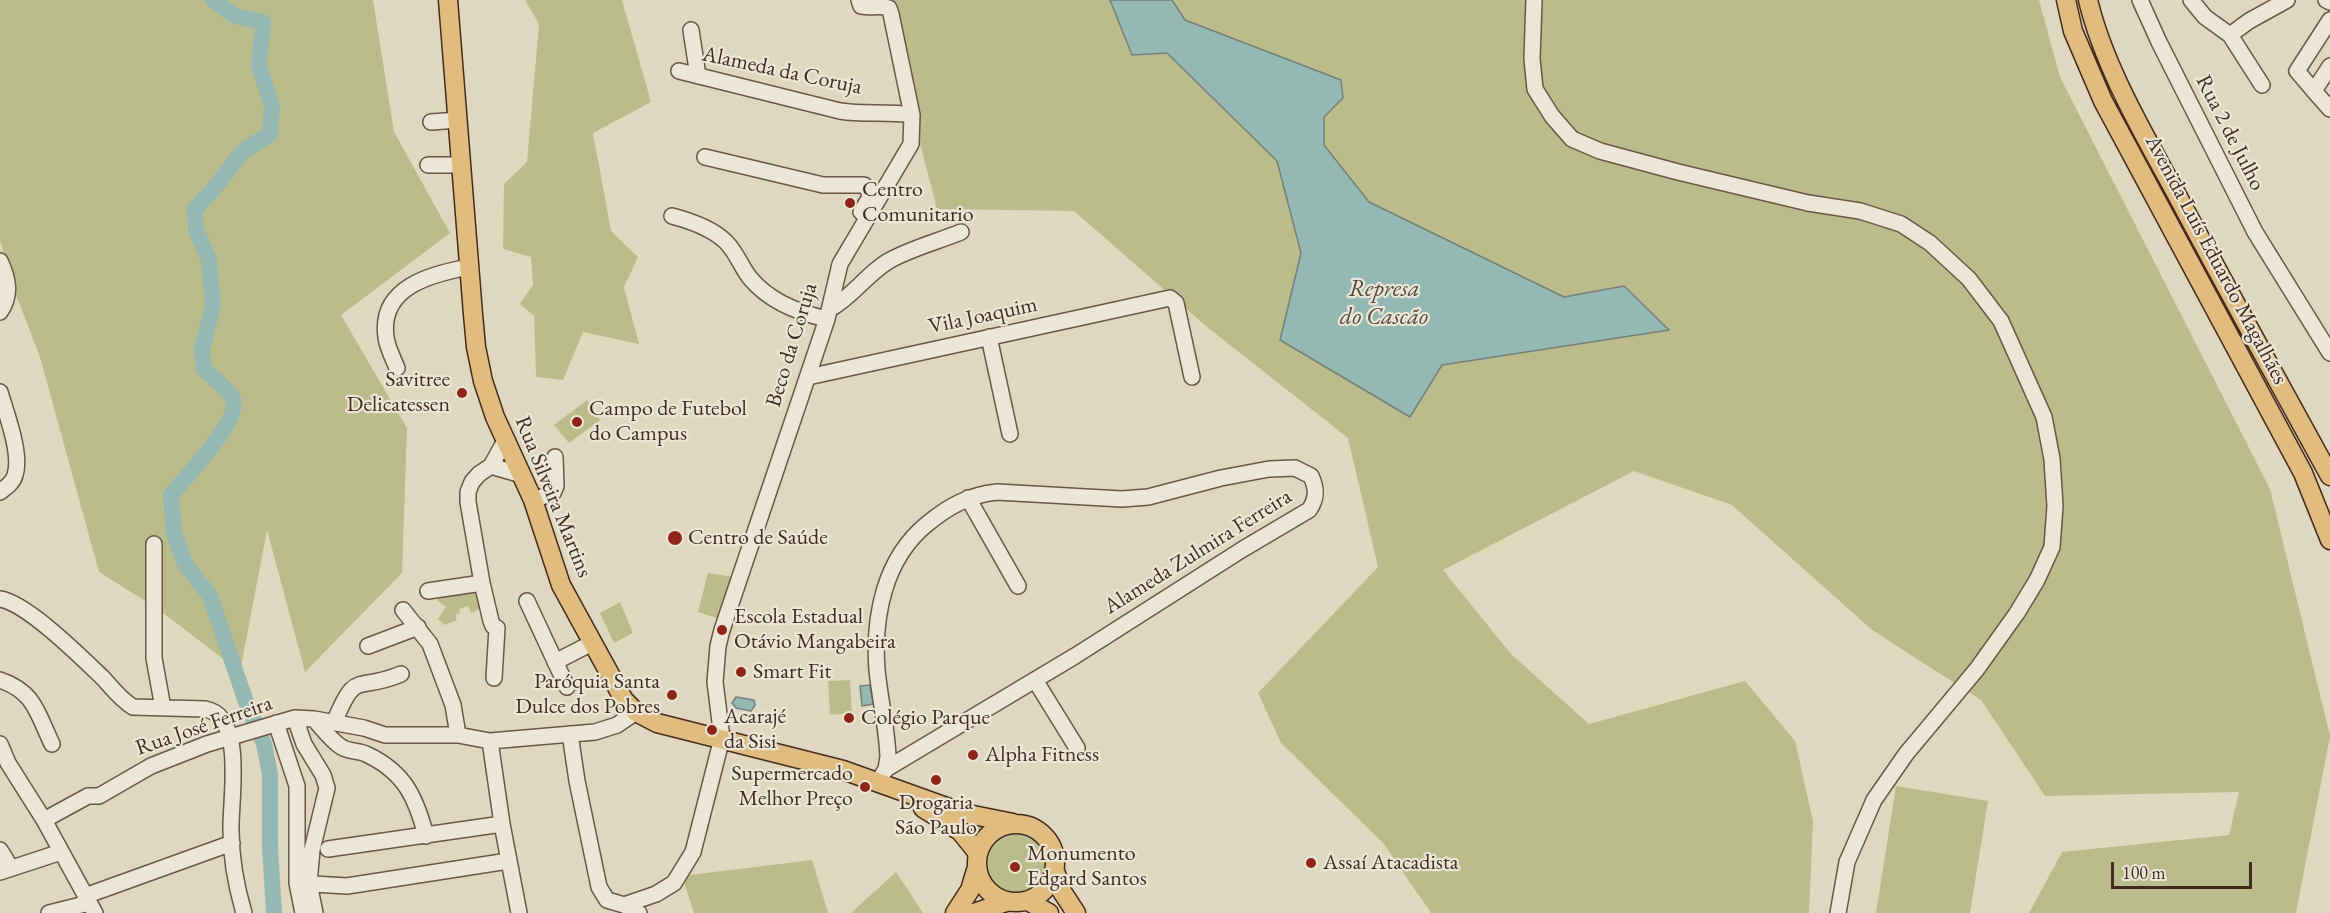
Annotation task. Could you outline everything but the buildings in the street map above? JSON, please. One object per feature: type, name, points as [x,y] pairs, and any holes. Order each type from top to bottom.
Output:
[{"type":"main road","name":"Rua Silveira Martins","points":[[448,0],[476,346],[483,381],[495,417],[533,500],[561,585],[616,690],[636,712],[657,723],[843,770],[882,776],[918,805],[960,831],[977,861]]},
{"type":"main road","name":"Avenida Luís Eduardo Magalhães","points":[[2066,0],[2073,31],[2103,100],[2298,463],[2330,540]]},
{"type":"main road","name":"Avenida Luís Eduardo Magalhães","points":[[2088,0],[2092,19],[2110,63],[2150,146],[2330,476]]},
{"type":"main road","name":"Rua Silveira Martins","points":[[906,794],[922,797],[963,813],[1013,823]]},
{"type":"main road","points":[[955,913],[970,890],[985,838],[997,828],[1013,823],[1031,826],[1046,837],[1055,853],[1055,871],[1061,890],[1076,913]]},
{"type":"main road","points":[[977,861],[982,884],[992,895],[1006,902]]},
{"type":"main road","points":[[974,913],[1006,902],[1028,901],[1040,895],[1050,884],[1055,871]]},
{"type":"main road","points":[[1028,901],[1049,913]]},
{"type":"street","name":"Beco da Coruja","points":[[722,738],[715,682],[718,646],[748,546],[808,377],[828,314],[840,264],[911,144],[912,115],[889,8],[861,6],[859,0]]},
{"type":"street","points":[[1534,0],[1532,59],[1535,89],[1551,116],[1572,138],[1600,151],[1678,172],[1808,203],[1860,211],[1901,224],[1930,243],[1969,279],[2001,321],[2044,417],[2052,459],[2055,506],[2052,547],[2037,580],[2017,613],[1977,669],[1906,754],[1874,800],[1847,862],[1838,913]]},
{"type":"street","name":"Rua 2 de Julho","points":[[2140,0],[2256,232],[2286,283],[2314,324],[2330,354]]},
{"type":"street","points":[[2191,0],[2205,17],[2230,35],[2262,85]]},
{"type":"street","points":[[2230,35],[2249,21],[2287,0]]},
{"type":"street","points":[[2326,0],[2330,2]]},
{"type":"street","points":[[2330,20],[2297,69],[2297,73],[2330,109]]},
{"type":"street","points":[[691,30],[698,76]]},
{"type":"street","points":[[2314,91],[2330,66]]},
{"type":"street","name":"Alameda da Coruja","points":[[679,71],[855,114],[896,112],[912,115]]},
{"type":"street","points":[[431,122],[458,120]]},
{"type":"street","points":[[705,157],[824,185],[859,183],[868,188],[870,197],[847,235],[840,264]]},
{"type":"street","points":[[428,165],[462,165]]},
{"type":"street","points":[[672,216],[691,222],[726,242],[749,277],[764,292],[779,302],[800,311],[828,314],[865,278],[888,261],[961,232]]},
{"type":"street","points":[[0,261],[9,289],[7,300],[0,312]]},
{"type":"street","points":[[398,368],[386,337],[389,310],[396,297],[422,279],[440,272],[469,267]]},
{"type":"street","name":"Vila Joaquim","points":[[808,377],[1167,298],[1176,303],[1192,376]]},
{"type":"street","points":[[989,337],[1010,434]]},
{"type":"street","points":[[0,392],[2,410],[12,436],[17,467],[14,479],[0,492]]},
{"type":"street","points":[[494,678],[497,628],[491,621],[482,583],[468,492],[479,474],[490,466],[506,439]]},
{"type":"street","points":[[533,500],[553,493],[556,486],[555,457]]},
{"type":"street","points":[[490,466],[522,475]]},
{"type":"street","name":"Alameda Zulmira Ferreira","points":[[1285,468],[1307,472],[1315,483],[1314,504],[1309,510],[882,776],[888,745],[877,668],[878,628],[886,584],[897,557],[909,542],[939,515],[968,498],[997,492],[1122,499],[1148,497],[1221,478],[1285,468]]},
{"type":"street","points":[[968,498],[1018,586]]},
{"type":"street","points":[[154,544],[154,658],[163,708]]},
{"type":"street","points":[[428,591],[482,583]]},
{"type":"street","points":[[0,599],[14,604],[34,617],[81,657],[129,705],[143,709],[205,708],[217,712],[225,722],[231,737],[232,843],[235,883],[242,913]]},
{"type":"street","points":[[527,601],[567,687]]},
{"type":"street","points":[[403,610],[430,644],[450,697],[458,735]]},
{"type":"street","points":[[368,646],[418,627]]},
{"type":"street","points":[[555,662],[592,643]]},
{"type":"street","points":[[334,723],[351,687],[360,683],[381,682],[401,674]]},
{"type":"street","points":[[0,680],[17,687],[31,699],[51,744]]},
{"type":"street","points":[[1035,680],[1077,748]]},
{"type":"street","name":"Rua José Ferreira","points":[[44,820],[88,796],[99,796],[151,766],[231,737],[295,718],[314,719],[385,735],[458,735],[490,741],[607,730],[636,712]]},
{"type":"street","points":[[295,718],[304,744],[323,775],[327,788],[303,883],[315,913]]},
{"type":"street","points":[[314,719],[341,747],[357,750],[372,757],[406,784],[417,805],[426,836]]},
{"type":"street","points":[[276,723],[297,786],[303,913]]},
{"type":"street","points":[[570,734],[596,878],[607,900],[639,913]]},
{"type":"street","points":[[624,905],[666,889],[682,872],[693,852],[722,738]]},
{"type":"street","points":[[490,741],[508,861],[519,913]]},
{"type":"street","points":[[0,744],[8,763],[44,820],[90,904]]},
{"type":"street","points":[[328,849],[502,824]]},
{"type":"street","points":[[49,913],[90,904],[232,843]]},
{"type":"street","points":[[0,850],[6,870],[61,852]]},
{"type":"street","points":[[303,883],[347,886],[508,861]]},
{"type":"green space","points":[[0,0],[373,0],[394,132],[450,233],[341,315],[407,428],[402,573],[305,672],[267,530],[240,672],[158,609],[99,572],[40,357],[16,295],[0,240]]},
{"type":"green space","points":[[525,0],[622,0],[651,102],[593,133],[611,231],[638,257],[624,287],[639,344],[583,332],[563,380],[536,377],[534,316],[520,304],[533,285],[531,257],[503,249],[504,184],[527,162],[539,24]]},
{"type":"green space","points":[[883,0],[1110,0],[1132,55],[1167,52],[1277,161],[1301,253],[1280,340],[1442,365],[1668,330],[1624,286],[1565,297],[1369,202],[1324,145],[1324,117],[1343,98],[1341,80],[1185,20],[1172,0],[2039,0],[2060,77],[2270,489],[2330,736],[2296,913],[2029,913],[2062,852],[2229,835],[2239,792],[2045,796],[1981,700],[1872,630],[1732,505],[1634,471],[1443,570],[1511,654],[1589,724],[1745,681],[1795,741],[1813,821],[1809,913],[1431,913],[1383,843],[1281,743],[1258,693],[1378,567],[1348,438],[1207,327],[1074,211],[937,209]]},
{"type":"green space","name":"Campo de Futebol do Campus","points":[[587,400],[600,420],[569,443],[554,425]]},
{"type":"green space","points":[[708,573],[733,577],[720,619],[698,612]]},
{"type":"green space","points":[[478,590],[484,607],[471,613],[468,606],[459,609],[460,613],[455,615],[457,620],[445,625],[438,619],[446,607],[437,600],[439,594]]},
{"type":"green space","points":[[620,602],[633,633],[614,643],[600,613]]},
{"type":"green space","points":[[850,680],[852,713],[830,715],[828,681]]},
{"type":"green space","points":[[1896,786],[1988,801],[1970,913],[1876,913]]},
{"type":"green space","points":[[922,802],[991,823],[976,843]]},
{"type":"green space","points":[[1015,830],[1027,833],[1038,840],[1045,851],[1048,863],[1045,875],[1038,886],[1027,893],[1015,896],[1003,893],[992,886],[985,875],[982,863],[985,851],[992,840],[1003,833]]},
{"type":"green space","points":[[812,860],[828,913],[694,913],[682,876]]},
{"type":"green space","points":[[896,872],[923,913],[851,913]]},
{"type":"water","name":"Represa do Cascão","points":[[1110,0],[1172,0],[1185,20],[1341,80],[1343,98],[1324,117],[1324,145],[1369,202],[1564,297],[1624,286],[1669,330],[1442,365],[1410,417],[1280,340],[1301,253],[1277,161],[1167,53],[1132,55]]},
{"type":"water","points":[[870,685],[873,704],[862,706],[860,686]]},
{"type":"water","points":[[736,697],[754,700],[755,705],[751,711],[736,708],[732,703]]},
{"type":"waterway","points":[[213,0],[235,16],[263,22],[259,66],[272,106],[270,134],[242,152],[195,209],[196,230],[209,260],[213,305],[202,350],[204,369],[231,396],[233,408],[221,434],[171,495],[174,533],[185,564],[210,596],[246,702],[264,744],[270,774],[270,847],[274,913]]},
{"type":"place","name":"Centro Comunitario","points":[[850,203]]},
{"type":"place","name":"Savitree Delicatessen","points":[[462,393]]},
{"type":"place","name":"Campo de Futebol do Campus","points":[[577,422]]},
{"type":"place","name":"Centro de Saúde","points":[[675,538]]},
{"type":"place","name":"Escola Estadual Otávio Mangabeira","points":[[722,630]]},
{"type":"place","name":"Smart Fit","points":[[741,672]]},
{"type":"place","name":"Paróquia Santa Dulce dos Pobres","points":[[672,695]]},
{"type":"place","name":"Colégio Parque","points":[[849,718]]},
{"type":"place","name":"Acarajé da Sisi","points":[[712,730]]},
{"type":"place","name":"Alpha Fitness","points":[[973,755]]},
{"type":"place","name":"Drogaria São Paulo","points":[[936,780]]},
{"type":"place","name":"Supermercado Melhor Preço","points":[[865,787]]},
{"type":"place","name":"Assaí Atacadista","points":[[1311,863]]},
{"type":"place","name":"Monumento Edgard Santos","points":[[1015,867]]}]
